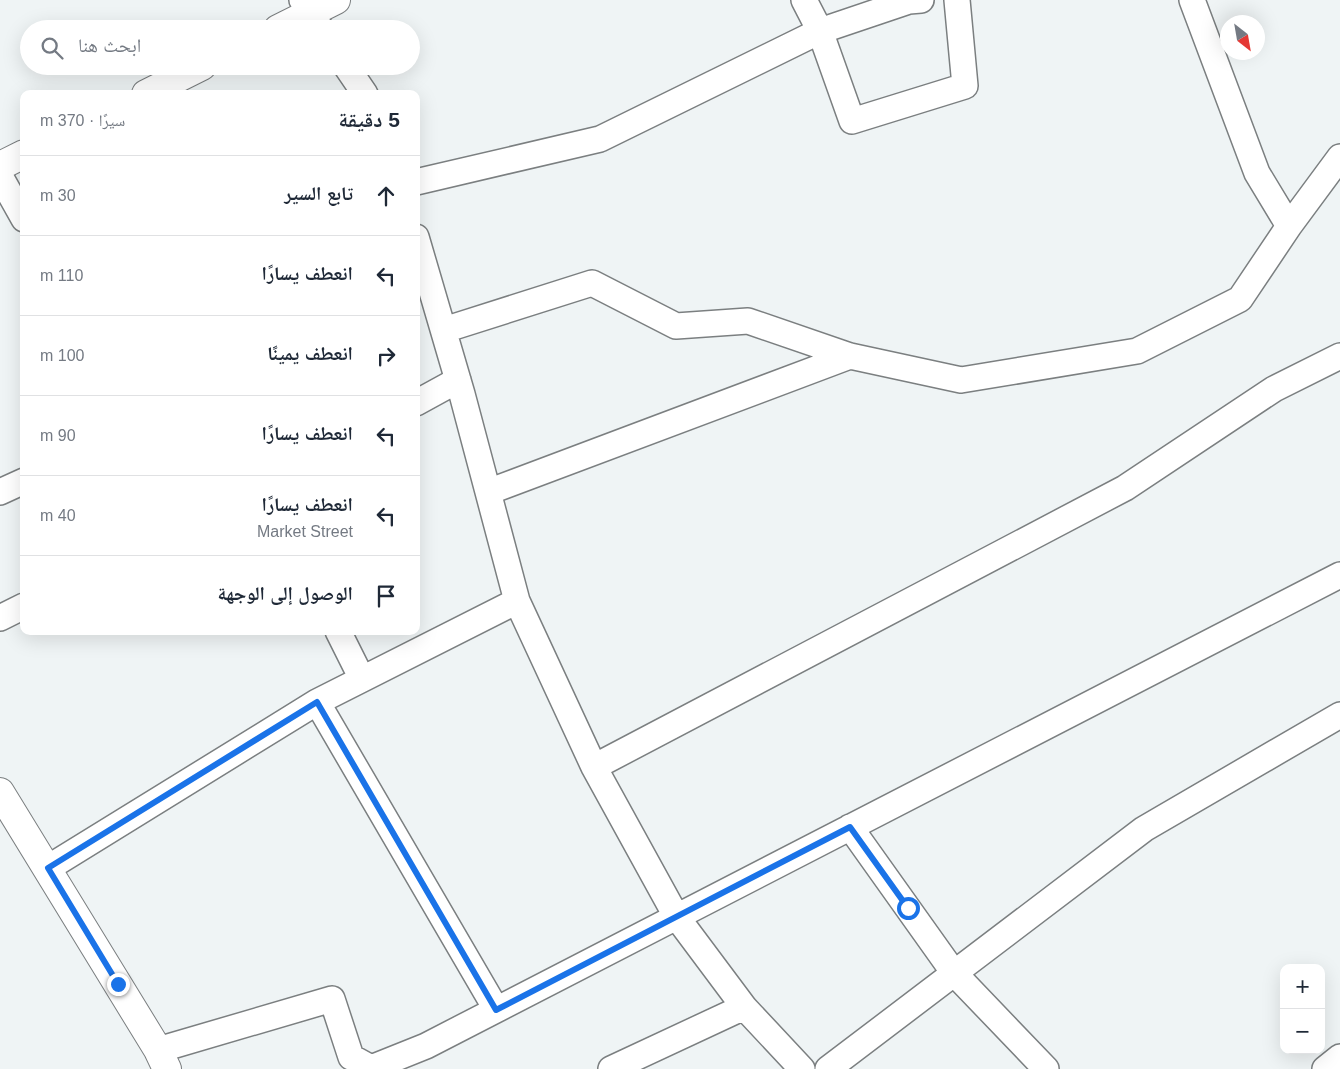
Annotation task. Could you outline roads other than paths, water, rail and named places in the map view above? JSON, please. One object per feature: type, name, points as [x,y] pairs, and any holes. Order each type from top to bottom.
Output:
[{"type":"street","points":[[298,20],[336,0]]},
{"type":"street","points":[[804,0],[820,31],[852,120],[965,86],[957,0]]},
{"type":"street","points":[[420,181],[600,139],[820,31],[909,1],[921,0]]},
{"type":"street","points":[[1192,0],[1257,173],[1288,226]]},
{"type":"street","points":[[154,90],[184,75]]},
{"type":"street","points":[[352,75],[362,90]]},
{"type":"street","points":[[0,166],[20,156]]},
{"type":"street","points":[[444,330],[592,282],[676,326],[748,321],[850,356],[961,380],[1138,351],[1240,299],[1288,226],[1340,157]]},
{"type":"street","points":[[0,176],[20,212]]},
{"type":"street","points":[[420,249],[458,380],[517,601],[594,767],[676,916],[744,1007],[802,1069]]},
{"type":"street","points":[[488,492],[850,356]]},
{"type":"street","points":[[594,767],[1125,488],[1274,389],[1340,356]]},
{"type":"street","points":[[420,401],[458,380]]},
{"type":"street","points":[[0,492],[20,483]]},
{"type":"street","points":[[0,792],[163,1059],[332,999],[351,1057],[371,1068],[426,1046],[1340,576]]},
{"type":"street","points":[[48,868],[317,702],[517,601]]},
{"type":"street","points":[[0,618],[20,608]]},
{"type":"street","points":[[340,635],[362,679]]},
{"type":"street","points":[[317,702],[496,1010]]},
{"type":"street","points":[[828,1069],[1144,829],[1340,715]]},
{"type":"street","points":[[850,827],[954,973],[1046,1069]]},
{"type":"street","points":[[611,1069],[744,1007]]},
{"type":"street","points":[[1325,1069],[1340,1057]]}]
